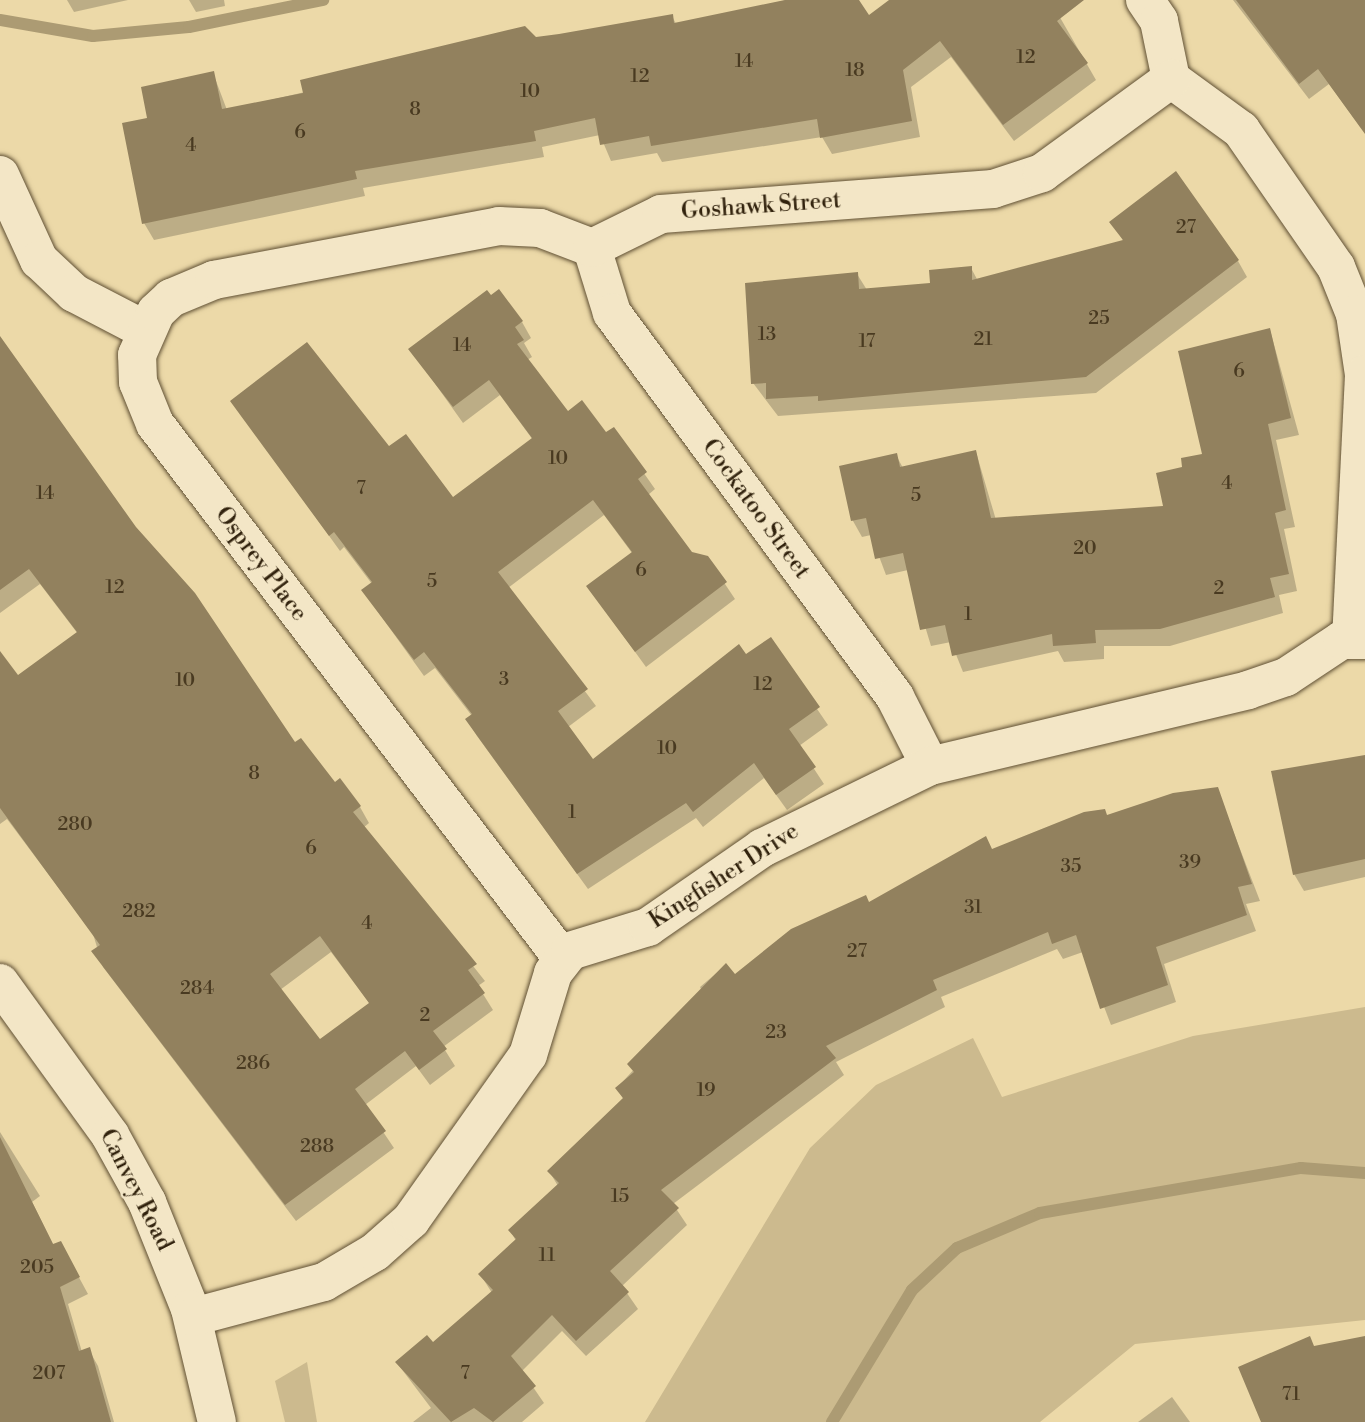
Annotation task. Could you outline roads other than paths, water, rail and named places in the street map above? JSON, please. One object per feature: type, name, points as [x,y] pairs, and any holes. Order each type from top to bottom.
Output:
[{"type":"street","points":[[1145,0],[1159,21],[1171,79],[1241,130],[1336,267],[1355,314],[1364,375],[1358,639]]},
{"type":"street","name":"Goshawk Street","points":[[592,248],[661,214],[972,192],[1018,182],[1066,157],[1171,79]]},
{"type":"street","points":[[0,175],[39,260],[74,293],[145,330],[171,298],[214,280],[499,226],[540,228],[592,248]]},
{"type":"street","name":"Cockatoo Street","points":[[592,248],[612,313],[895,697],[930,766]]},
{"type":"street","name":"Osprey Place","points":[[145,330],[138,382],[155,424],[562,957]]},
{"type":"street","name":"Kingfisher Drive","points":[[562,957],[648,927],[762,848],[930,766],[1270,684],[1358,639]]},
{"type":"street","points":[[193,1317],[316,1285],[358,1264],[411,1220],[528,1055],[562,957]]},
{"type":"street","name":"Canvey Road","points":[[0,983],[116,1145],[163,1237],[193,1317],[217,1422]]},
{"type":"waterway","points":[[0,20],[93,36],[189,27],[323,0]]},
{"type":"waterway","points":[[832,1422],[912,1290],[957,1248],[1040,1213],[1301,1168],[1365,1173]]}]
